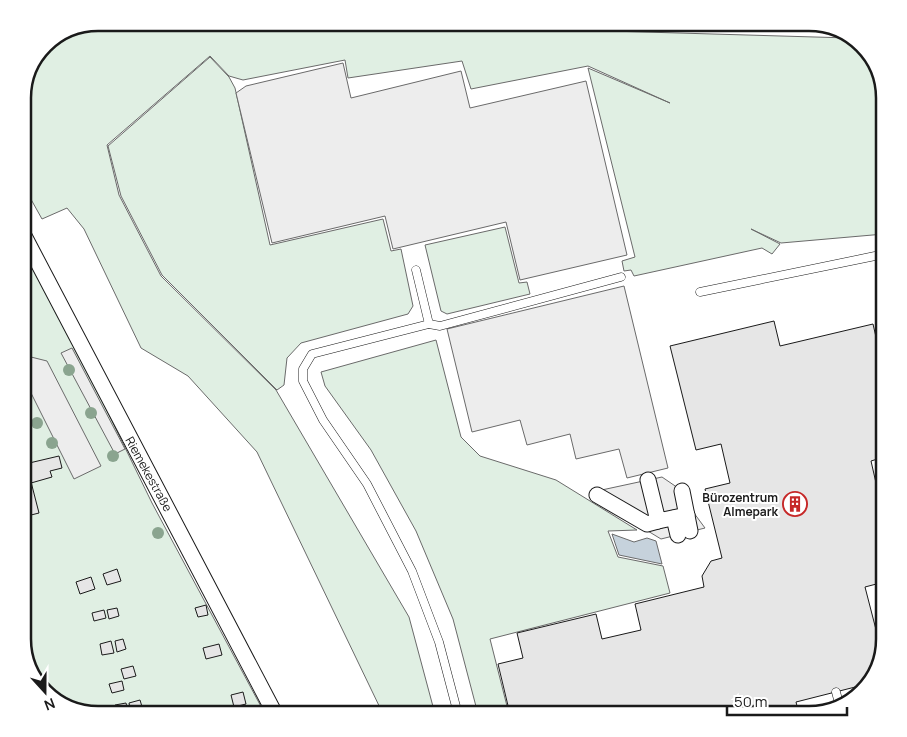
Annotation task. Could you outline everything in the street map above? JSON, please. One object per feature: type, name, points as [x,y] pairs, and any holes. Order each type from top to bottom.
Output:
[{"type":"street","name":"Riemekestraße","points":[[31,249],[271,706]]},
{"type":"street","points":[[648,480],[658,521]]},
{"type":"street","points":[[603,492],[613,505],[647,524],[658,521],[686,525],[682,490]]},
{"type":"lane","points":[[700,292],[793,271],[876,256]]},
{"type":"lane","points":[[416,270],[429,324]]},
{"type":"lane","points":[[456,706],[439,642],[412,571],[367,484],[323,420],[303,381],[303,369],[312,354],[429,324],[440,326],[620,278]]},
{"type":"lane","points":[[836,692],[838,699]]},
{"type":"green space","points":[[99,31],[610,31],[837,38],[853,48],[869,69],[876,99],[876,235],[781,243],[751,229],[780,244],[772,254],[762,248],[634,276],[631,270],[624,271],[622,261],[635,257],[588,68],[670,103],[588,66],[471,89],[462,61],[348,78],[345,60],[243,80],[229,76],[210,56],[107,145],[119,195],[161,276],[276,390],[409,617],[433,706],[379,706],[257,452],[188,376],[141,348],[84,229],[67,208],[42,219],[31,199],[31,94],[34,81],[38,69],[54,48],[73,36]]},
{"type":"green space","points":[[210,57],[229,77],[235,88],[270,245],[383,219],[391,251],[401,249],[413,306],[408,314],[301,343],[287,358],[284,385],[277,390],[162,275],[121,196],[108,146]]},
{"type":"green space","points":[[505,227],[519,283],[527,282],[530,294],[447,314],[441,311],[425,245]]},
{"type":"green space","points":[[31,263],[74,343],[152,503],[261,706],[99,706],[86,704],[70,699],[70,667],[38,667],[31,643]]},
{"type":"green space","points":[[436,340],[461,437],[480,456],[556,480],[637,530],[608,531],[618,557],[663,566],[670,593],[490,639],[507,706],[476,706],[453,619],[416,531],[371,450],[325,386],[321,372]]},
{"type":"shaded area","points":[[343,63],[351,98],[461,71],[470,108],[586,81],[627,255],[520,280],[506,222],[393,249],[385,216],[272,243],[236,93],[246,86]]},
{"type":"shaded area","points":[[624,286],[668,468],[627,478],[619,449],[576,459],[570,434],[527,445],[520,420],[472,432],[447,329]]},
{"type":"shaded area","points":[[72,348],[125,449],[115,454],[61,353]]},
{"type":"shaded area","points":[[31,357],[47,361],[101,466],[74,479],[31,393]]},
{"type":"shaded area","points":[[662,477],[681,490],[691,509],[705,528],[661,539],[597,500],[597,491]]},
{"type":"shaded area","points":[[612,534],[634,542],[647,538],[656,541],[662,564],[619,555]]},
{"type":"building","name":"Bürozentrum Almepark","points":[[774,321],[780,346],[873,324],[876,337],[876,459],[871,461],[876,483],[876,584],[865,587],[876,630],[876,638],[872,660],[867,672],[854,687],[796,702],[797,706],[508,706],[498,664],[523,658],[517,633],[596,614],[602,639],[641,630],[635,604],[704,587],[702,576],[711,561],[722,558],[705,489],[730,483],[721,444],[696,450],[670,346]]},
{"type":"building","points":[[59,456],[62,468],[50,471],[52,477],[31,483],[31,463]]},
{"type":"building","points":[[31,482],[39,513],[31,515]]},
{"type":"building","points":[[117,569],[121,581],[107,585],[103,574]]},
{"type":"building","points":[[91,577],[95,589],[80,594],[76,582]]},
{"type":"building","points":[[206,605],[208,615],[198,617],[195,608]]},
{"type":"building","points":[[117,608],[119,616],[109,619],[107,610]]},
{"type":"building","points":[[104,610],[106,618],[94,621],[92,613]]},
{"type":"building","points":[[123,639],[126,649],[117,652],[115,641]]},
{"type":"building","points":[[111,641],[114,653],[102,655],[100,644]]},
{"type":"building","points":[[219,644],[222,655],[206,659],[203,648]]},
{"type":"building","points":[[133,666],[136,676],[124,679],[121,669]]},
{"type":"building","points":[[122,681],[124,690],[112,693],[109,684]]},
{"type":"building","points":[[243,692],[246,704],[234,706],[231,695]]},
{"type":"building","points":[[140,700],[142,706],[130,706],[129,703]]},
{"type":"building","points":[[126,703],[127,706],[115,706]]},
{"type":"place","name":"Bürozentrum Almepark","points":[[795,504]]}]
